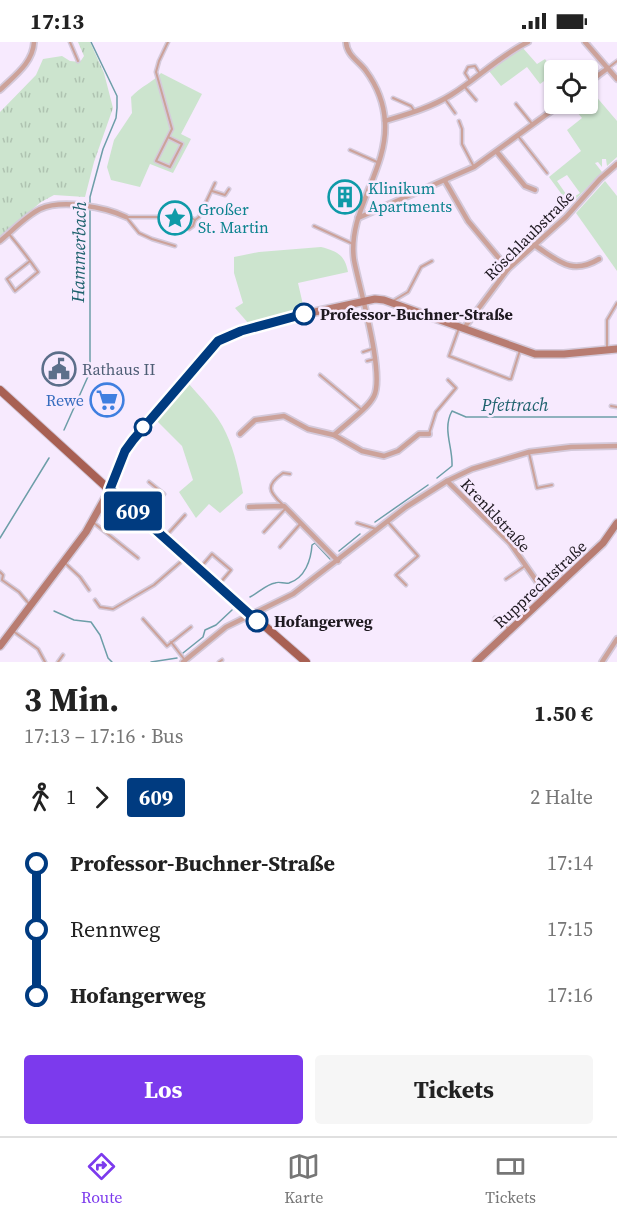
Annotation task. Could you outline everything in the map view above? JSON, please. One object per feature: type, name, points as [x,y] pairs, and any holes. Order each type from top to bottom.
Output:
[{"type":"main road","points":[[0,646],[92,521],[110,489],[125,451],[218,341],[241,331],[375,299],[393,301],[535,354],[552,355],[617,349]]},
{"type":"main road","points":[[0,390],[306,662]]},
{"type":"main road","name":"Rupprechtstraße","points":[[476,662],[603,543],[614,536],[617,523]]},
{"type":"street","points":[[0,90],[29,61],[34,42]]},
{"type":"street","points":[[334,435],[362,410],[375,394],[375,359],[354,260],[353,244],[358,218],[380,164],[386,138],[379,94],[368,73],[349,53],[345,42]]},
{"type":"street","points":[[385,121],[415,112],[445,99],[508,52],[528,42]]},
{"type":"street","points":[[585,42],[617,79]]},
{"type":"street","points":[[598,76],[608,68]]},
{"type":"street","points":[[358,218],[474,167],[547,114]]},
{"type":"street","points":[[497,152],[525,186],[535,190]]},
{"type":"street","name":"Röschlaubstraße","points":[[462,327],[508,269],[566,217],[600,179],[617,164]]},
{"type":"street","points":[[445,181],[468,221],[508,269]]},
{"type":"street","points":[[0,241],[38,210],[49,206],[103,208],[126,217]]},
{"type":"street","points":[[534,245],[574,267],[584,267],[599,259]]},
{"type":"street","points":[[240,434],[255,420],[279,416],[288,417],[308,429],[334,435],[362,451],[384,456],[398,451],[419,434],[429,434]]},
{"type":"street","points":[[183,661],[226,627],[293,594],[376,529],[447,481],[472,469],[529,452],[571,447],[617,446]]},
{"type":"street","name":"Krenklstraße","points":[[447,481],[510,543],[547,596]]},
{"type":"street","points":[[249,507],[285,507],[338,561]]},
{"type":"street","points":[[602,662],[617,639]]},
{"type":"lane","points":[[70,42],[78,61]]},
{"type":"lane","points":[[168,42],[156,72],[172,129],[168,137],[156,161],[171,167],[182,144],[168,137]]},
{"type":"lane","points":[[608,68],[617,61]]},
{"type":"lane","points":[[470,81],[465,73],[468,67],[475,66],[480,74]]},
{"type":"lane","points":[[464,86],[476,100]]},
{"type":"lane","points":[[393,98],[411,106],[415,112]]},
{"type":"lane","points":[[445,99],[454,113]]},
{"type":"lane","points":[[516,104],[532,125]]},
{"type":"lane","points":[[459,122],[462,129],[462,144],[474,167]]},
{"type":"lane","points":[[518,136],[547,173]]},
{"type":"lane","points":[[350,150],[380,164]]},
{"type":"lane","points":[[164,216],[172,223],[189,229],[199,217],[215,183]]},
{"type":"lane","points":[[212,191],[225,195],[229,189]]},
{"type":"lane","points":[[126,217],[164,216],[179,211],[195,220]]},
{"type":"lane","points":[[126,217],[139,232],[152,239],[175,246]]},
{"type":"lane","points":[[314,226],[353,244]]},
{"type":"lane","points":[[9,234],[30,261],[39,273],[15,291],[7,279],[30,261]]},
{"type":"lane","points":[[393,301],[408,292],[421,267],[432,261]]},
{"type":"lane","points":[[608,350],[607,320],[617,303]]},
{"type":"lane","points":[[462,327],[450,356],[511,379],[520,350]]},
{"type":"lane","points":[[363,351],[373,349]]},
{"type":"lane","points":[[367,361],[375,359]]},
{"type":"lane","points":[[320,375],[362,410]]},
{"type":"lane","points":[[429,434],[436,412],[456,388],[448,380]]},
{"type":"lane","points":[[611,406],[617,407]]},
{"type":"lane","points":[[529,452],[537,488],[552,485]]},
{"type":"lane","points":[[264,532],[285,507],[270,492],[270,487],[283,472],[290,474]]},
{"type":"lane","points":[[142,518],[164,495],[149,482]]},
{"type":"lane","points":[[165,538],[184,515]]},
{"type":"lane","points":[[92,521],[138,558]]},
{"type":"lane","points":[[387,521],[418,556],[396,575],[406,585]]},
{"type":"lane","points":[[357,523],[376,529]]},
{"type":"lane","points":[[280,547],[301,524]]},
{"type":"lane","points":[[199,569],[212,554],[231,570],[218,585]]},
{"type":"lane","points":[[95,600],[100,607],[113,609],[154,585],[186,557]]},
{"type":"lane","points":[[63,561],[80,577],[88,590]]},
{"type":"lane","points":[[506,579],[526,565]]},
{"type":"lane","points":[[0,572],[3,575],[1,582],[16,590],[30,605]]},
{"type":"lane","points":[[495,618],[510,631]]},
{"type":"lane","points":[[143,619],[167,646],[191,627]]},
{"type":"lane","points":[[12,630],[38,649],[45,662]]},
{"type":"lane","points":[[171,642],[183,661]]},
{"type":"lane","points":[[58,662],[63,655]]},
{"type":"green space","points":[[78,42],[90,42],[104,73],[113,108],[94,162],[85,197],[54,195],[41,202],[0,237],[0,112],[36,75],[43,59],[62,56],[70,61],[80,62],[84,56]]},
{"type":"green space","points":[[522,47],[537,64],[545,59],[544,81],[540,84],[527,67],[501,86],[489,71],[512,52]]},
{"type":"green space","points":[[161,73],[202,94],[181,134],[191,139],[173,173],[150,164],[140,187],[111,180],[107,167],[114,140],[132,113],[131,97]]},
{"type":"green space","points":[[598,99],[617,121],[617,157],[607,166],[606,159],[602,159],[602,167],[598,162],[595,163],[602,172],[576,199],[574,197],[580,193],[567,175],[557,181],[566,194],[563,196],[549,177],[581,151],[567,130],[582,118],[579,114],[598,114]]},
{"type":"green space","points":[[605,181],[617,196],[617,271],[576,213]]},
{"type":"green space","points":[[321,247],[339,255],[345,261],[348,272],[298,283],[304,309],[249,324],[235,308],[243,303],[234,273],[234,257],[259,252]]},
{"type":"green space","points":[[189,384],[223,426],[234,455],[243,493],[220,513],[209,504],[196,518],[179,492],[193,480],[182,446],[157,421]]},
{"type":"waterway","name":"Hammerbach","points":[[64,430],[90,372],[90,197],[103,149],[116,118],[117,108],[117,96],[91,42]]},
{"type":"waterway","name":"Pfettrach","points":[[437,478],[452,466],[448,431],[452,411],[466,417],[617,417]]},
{"type":"waterway","name":"Hammerbach","points":[[0,538],[49,458]]},
{"type":"waterway","name":"Pfettrach","points":[[375,522],[428,485]]},
{"type":"waterway","name":"Pfettrach","points":[[339,551],[360,534]]},
{"type":"waterway","name":"Pfettrach","points":[[250,597],[272,584],[295,581],[306,568],[312,545],[315,543],[330,559]]},
{"type":"waterway","name":"Pfettrach","points":[[183,653],[203,637],[205,630],[216,625],[232,610]]},
{"type":"waterway","name":"Pfettrach","points":[[54,611],[74,620],[91,622],[100,635],[108,658],[112,662]]},
{"type":"waterway","name":"Pfettrach","points":[[151,662],[177,658]]},
{"type":"bus line","name":"609","points":[[257,621],[110,489],[125,451],[149,419],[174,393],[212,346],[232,334],[304,314]]},
{"type":"place","name":"Klinikum Apartments","points":[[345,197]]},
{"type":"place","name":"Großer St. Martin","points":[[175,218]]},
{"type":"place","name":"Professor-Buchner-Straße","points":[[304,314]]},
{"type":"place","name":"Rathaus II","points":[[59,369]]},
{"type":"place","name":"Rewe","points":[[107,400]]},
{"type":"place","name":"Hofangerweg","points":[[257,621]]}]
